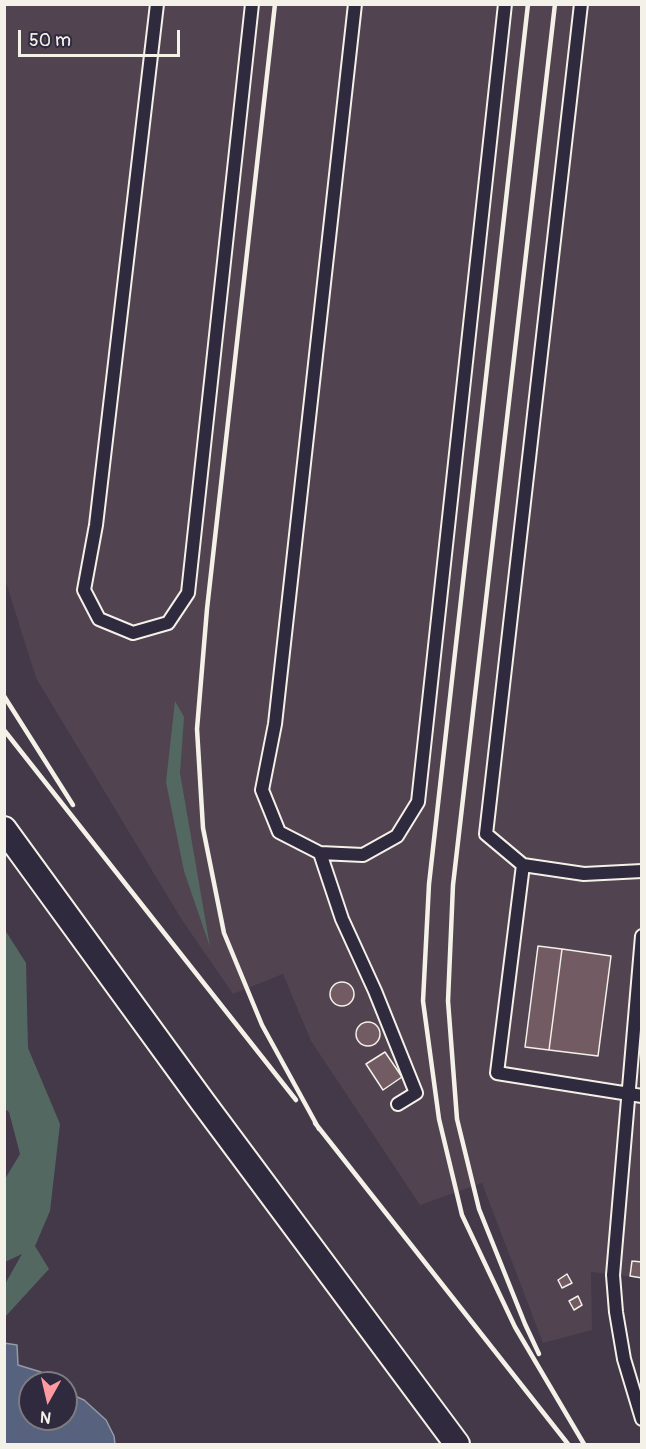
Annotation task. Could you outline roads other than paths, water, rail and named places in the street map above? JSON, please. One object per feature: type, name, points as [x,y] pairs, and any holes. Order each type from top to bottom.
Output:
[{"type":"street","points":[[4,829],[209,1111],[457,1444]]},
{"type":"lane","points":[[157,4],[96,525],[84,590],[99,620],[133,633],[168,623],[188,593],[252,4]]},
{"type":"lane","points":[[355,4],[275,724],[262,790],[279,832],[320,853],[363,855],[396,836],[418,802],[505,4]]},
{"type":"lane","points":[[581,4],[486,834],[523,865],[584,874],[642,871]]},
{"type":"lane","points":[[320,853],[342,919],[375,991],[416,1093],[398,1104]]},
{"type":"lane","points":[[523,865],[497,1073],[642,1096]]},
{"type":"lane","points":[[642,936],[614,1275],[616,1312],[624,1359],[642,1419]]},
{"type":"water","points":[[4,1343],[17,1345],[18,1365],[38,1371],[18,1371],[18,1431],[78,1431],[78,1397],[106,1420],[114,1436],[115,1444],[5,1444]]},
{"type":"railway","points":[[275,4],[207,609],[197,729],[203,828],[224,933],[262,1025],[319,1129]]},
{"type":"railway","points":[[528,4],[429,884],[423,1001],[439,1119],[462,1215],[515,1327],[584,1444]]},
{"type":"railway","points":[[539,1354],[479,1209],[457,1119],[448,1001],[453,885],[555,4]]},
{"type":"railway","points":[[4,696],[73,805]]},
{"type":"railway","points":[[4,730],[296,1100]]},
{"type":"railway","points":[[315,1123],[568,1444]]}]
